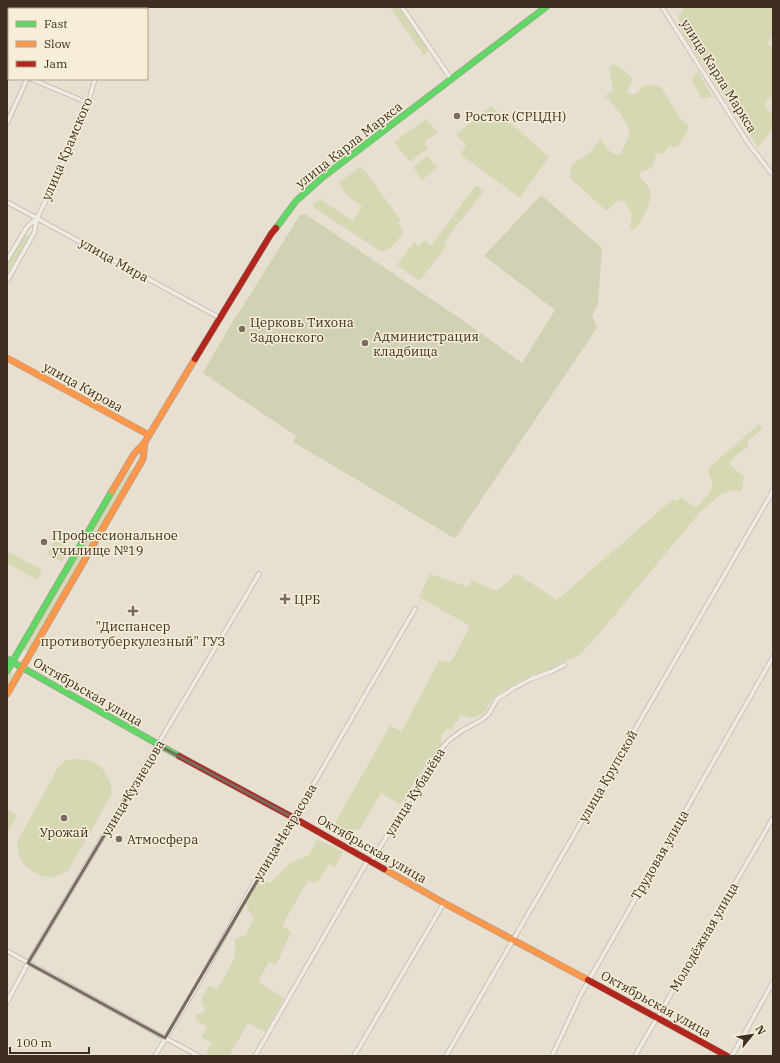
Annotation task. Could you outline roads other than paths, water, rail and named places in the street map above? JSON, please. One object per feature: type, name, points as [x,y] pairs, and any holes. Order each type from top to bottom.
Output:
[{"type":"main road","name":"улица Карла Маркса","points":[[7,671],[10,660],[134,454],[145,442],[271,234],[296,201],[323,177],[546,7]]},
{"type":"main road","name":"улица Кирова","points":[[7,358],[149,435]]},
{"type":"main road","name":"улица Карла Маркса","points":[[7,694],[143,459],[145,442]]},
{"type":"main road","name":"Октябрьская улица","points":[[10,660],[158,745],[294,818],[444,903],[658,1017],[727,1056]]},
{"type":"street","points":[[402,7],[451,79]]},
{"type":"street","name":"улица Карла Маркса","points":[[662,7],[748,143],[773,175]]},
{"type":"street","points":[[7,123],[27,80]]},
{"type":"street","points":[[33,80],[88,103]]},
{"type":"street","name":"улица Крамского","points":[[7,281],[34,232],[37,218],[88,103],[95,80]]},
{"type":"street","name":"улица Мира","points":[[7,202],[220,318]]},
{"type":"street","name":"улица Крамского","points":[[7,260],[27,227],[37,218]]},
{"type":"street","name":"улица Крупской","points":[[446,1056],[772,497],[773,489]]},
{"type":"street","name":"улица Кузнецова","points":[[7,1002],[28,963],[259,574]]},
{"type":"street","name":"улица Некрасова","points":[[155,1056],[198,984],[260,872],[294,818],[415,609]]},
{"type":"street","name":"Трудовая улица","points":[[552,1056],[580,996],[773,657]]},
{"type":"street","name":"улица Кубанёва","points":[[255,1056],[370,861],[435,757],[448,741],[462,730],[488,715],[497,699],[530,678],[550,672],[564,665]]},
{"type":"street","name":"Молодёжная улица","points":[[636,1056],[773,818]]},
{"type":"street","points":[[354,1056],[444,903]]},
{"type":"street","points":[[7,951],[199,1056]]},
{"type":"street","points":[[732,1056],[773,982]]},
{"type":"place","name":"Росток (СРЦДН)","points":[[457,116]]},
{"type":"place","name":"Церковь Тихона Задонского","points":[[242,329]]},
{"type":"place","name":"Администрация кладбища","points":[[365,343]]},
{"type":"place","name":"Профессиональное училище №19","points":[[44,542]]},
{"type":"place","name":"ЦРБ","points":[[285,599]]},
{"type":"place","name":"\"Диспансер противотуберкулезный\" ГУЗ","points":[[133,611]]},
{"type":"place","name":"Урожай","points":[[64,818]]},
{"type":"place","name":"Атмосфера","points":[[119,839]]}]
